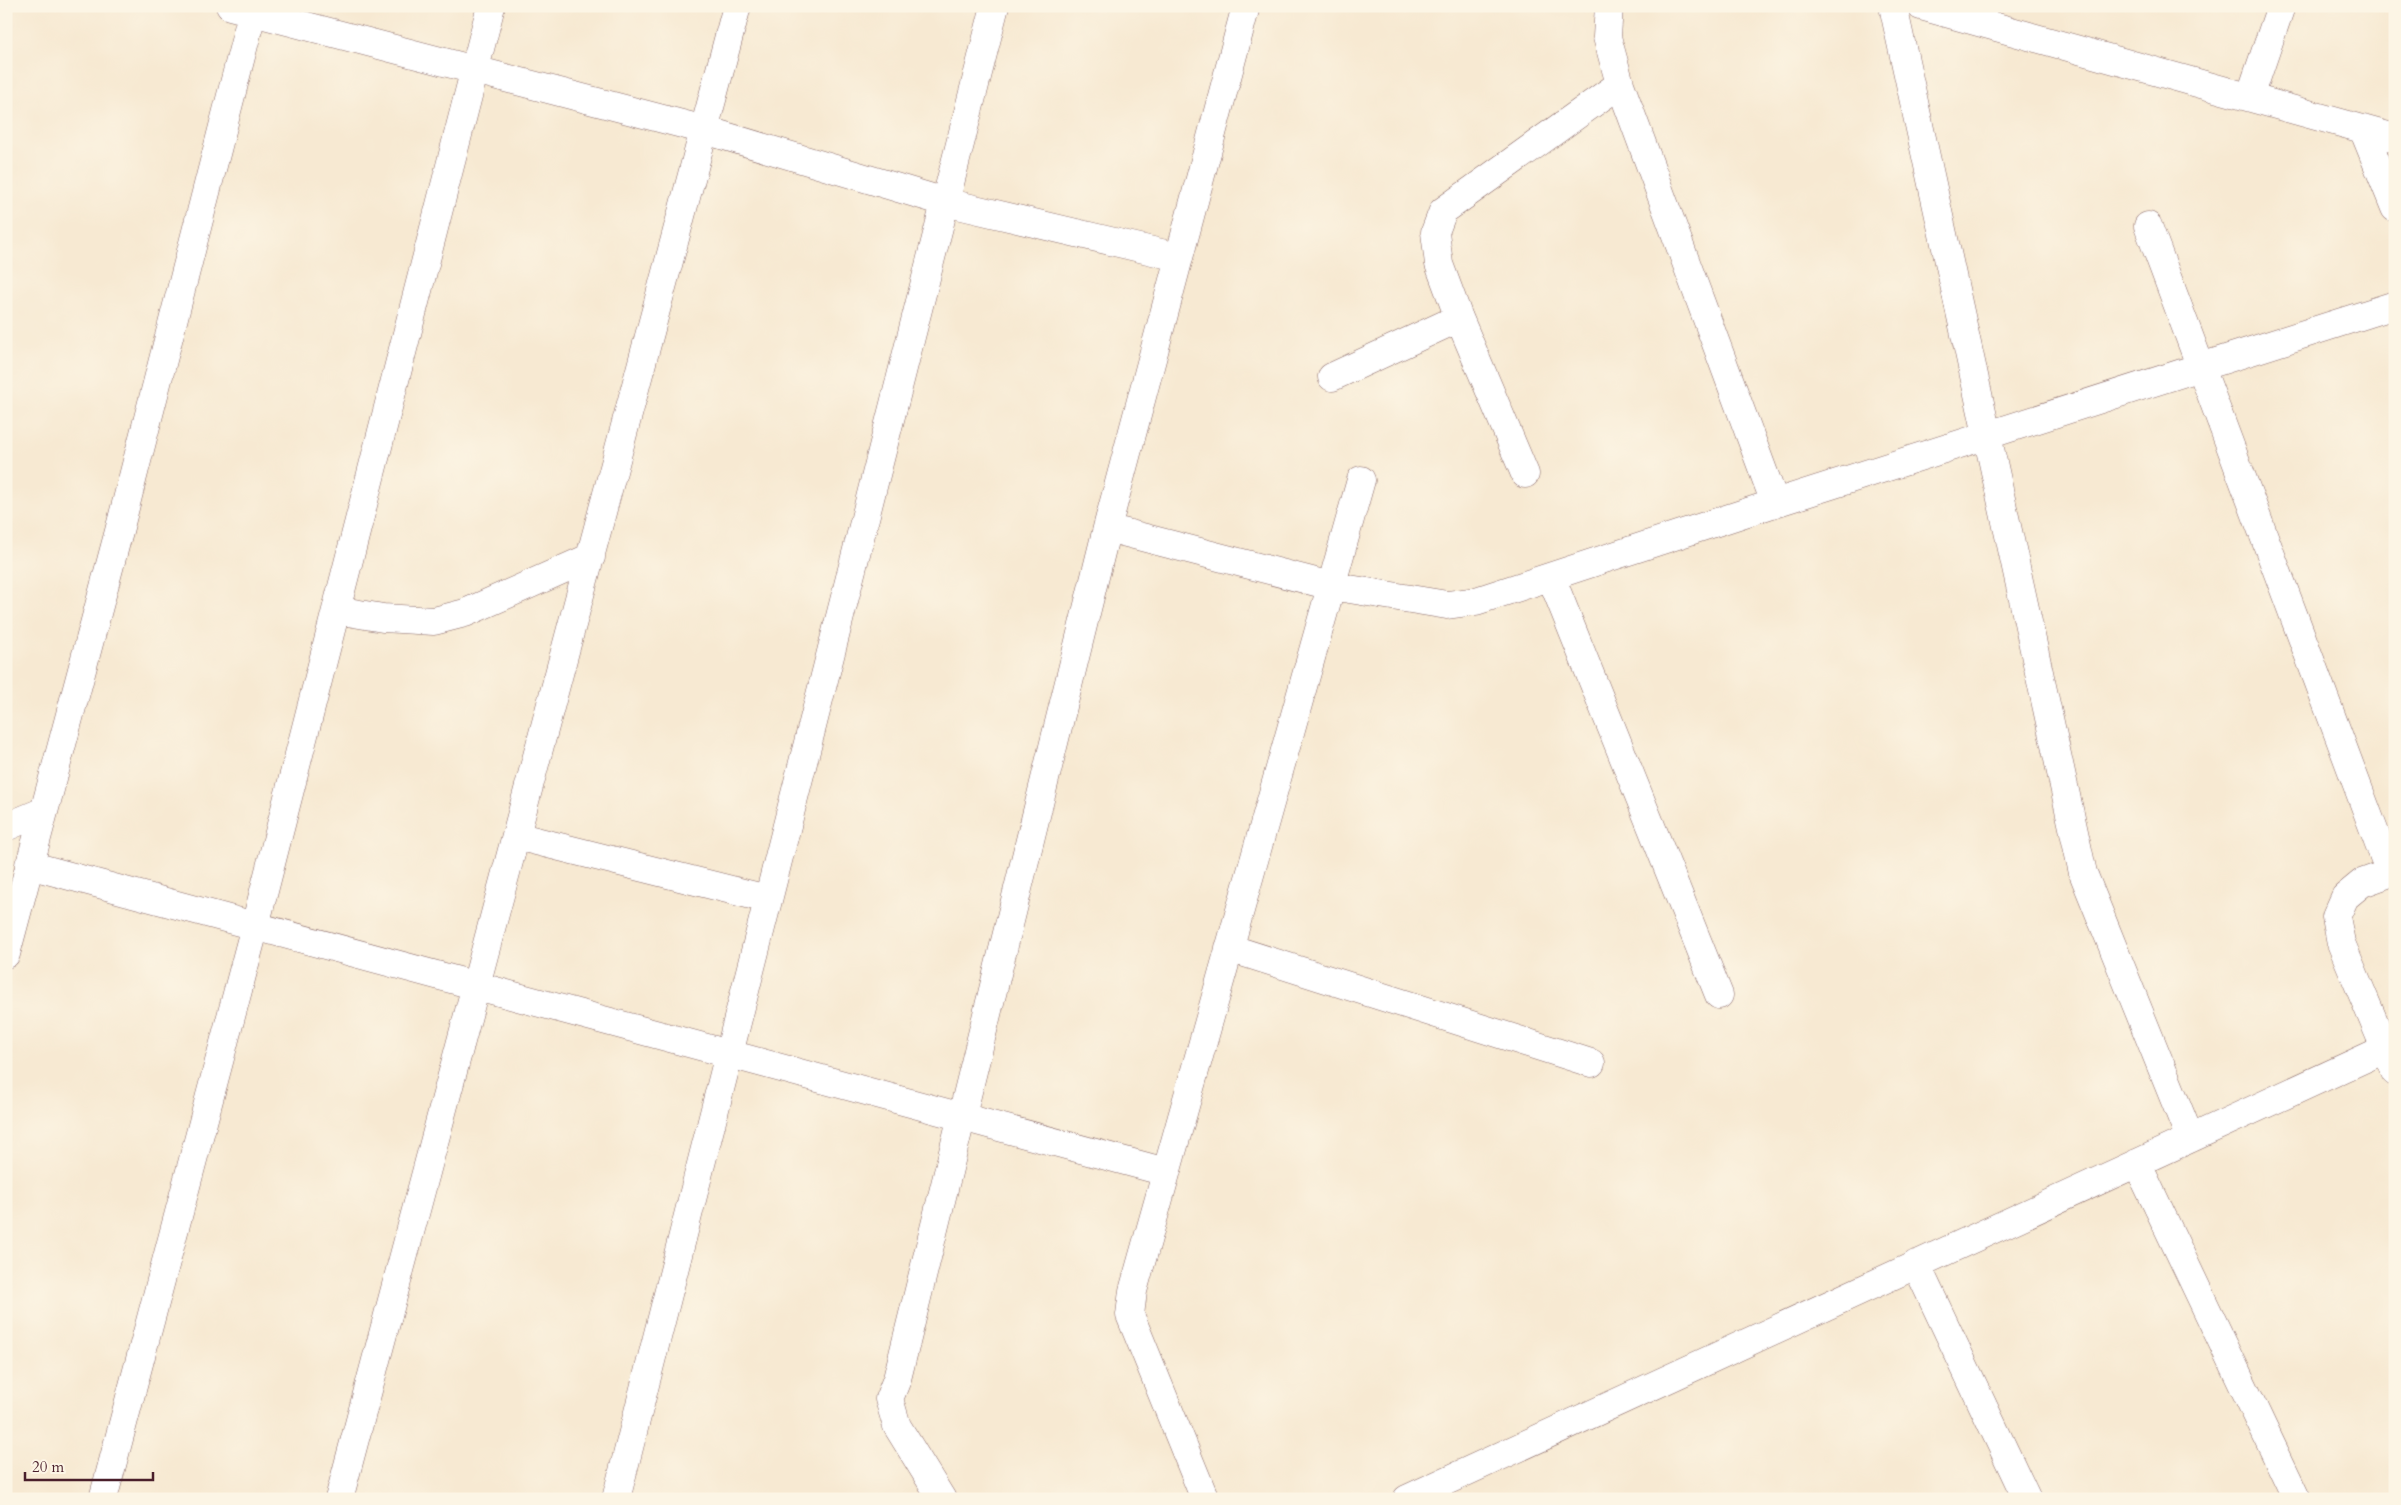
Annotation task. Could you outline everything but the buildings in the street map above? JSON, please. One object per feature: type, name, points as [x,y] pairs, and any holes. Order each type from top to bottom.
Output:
[{"type":"street","points":[[103,1499],[255,926],[490,6]]},
{"type":"street","points":[[339,1499],[737,6]]},
{"type":"street","points":[[616,1499],[995,6]]},
{"type":"street","points":[[942,1499],[897,1426],[890,1398],[897,1379],[1107,528],[1246,6]]},
{"type":"street","points":[[1609,6],[1607,37],[1620,84],[1775,503]]},
{"type":"street","points":[[1893,6],[2083,873],[2190,1138]]},
{"type":"street","points":[[1921,6],[1987,14],[2250,97],[2395,138]]},
{"type":"street","points":[[2250,97],[2281,6]]},
{"type":"street","points":[[6,954],[122,522],[245,8],[704,130],[945,202],[1178,257]]},
{"type":"street","points":[[1525,474],[1438,264],[1435,232],[1443,211],[1620,84]]},
{"type":"street","points":[[2362,129],[2395,208]]},
{"type":"street","points":[[1407,1499],[2190,1138],[2390,1060],[2341,943],[2336,917],[2345,897],[2362,883],[2392,872],[2148,226]]},
{"type":"street","points":[[1107,528],[1331,586],[1447,605],[1459,605],[1476,602],[1775,503],[2395,305]]},
{"type":"street","points":[[1332,377],[1459,318]]},
{"type":"street","points":[[1205,1499],[1130,1315],[1133,1291],[1361,480]]},
{"type":"street","points":[[336,610],[383,618],[434,621],[465,613],[591,558]]},
{"type":"street","points":[[1550,577],[1718,995]]},
{"type":"street","points":[[6,827],[44,811]]},
{"type":"street","points":[[516,836],[767,899]]},
{"type":"street","points":[[29,865],[1166,1172]]},
{"type":"street","points":[[1229,948],[1592,1063]]},
{"type":"street","points":[[2137,1163],[2297,1499]]},
{"type":"street","points":[[1916,1264],[2027,1499]]}]
